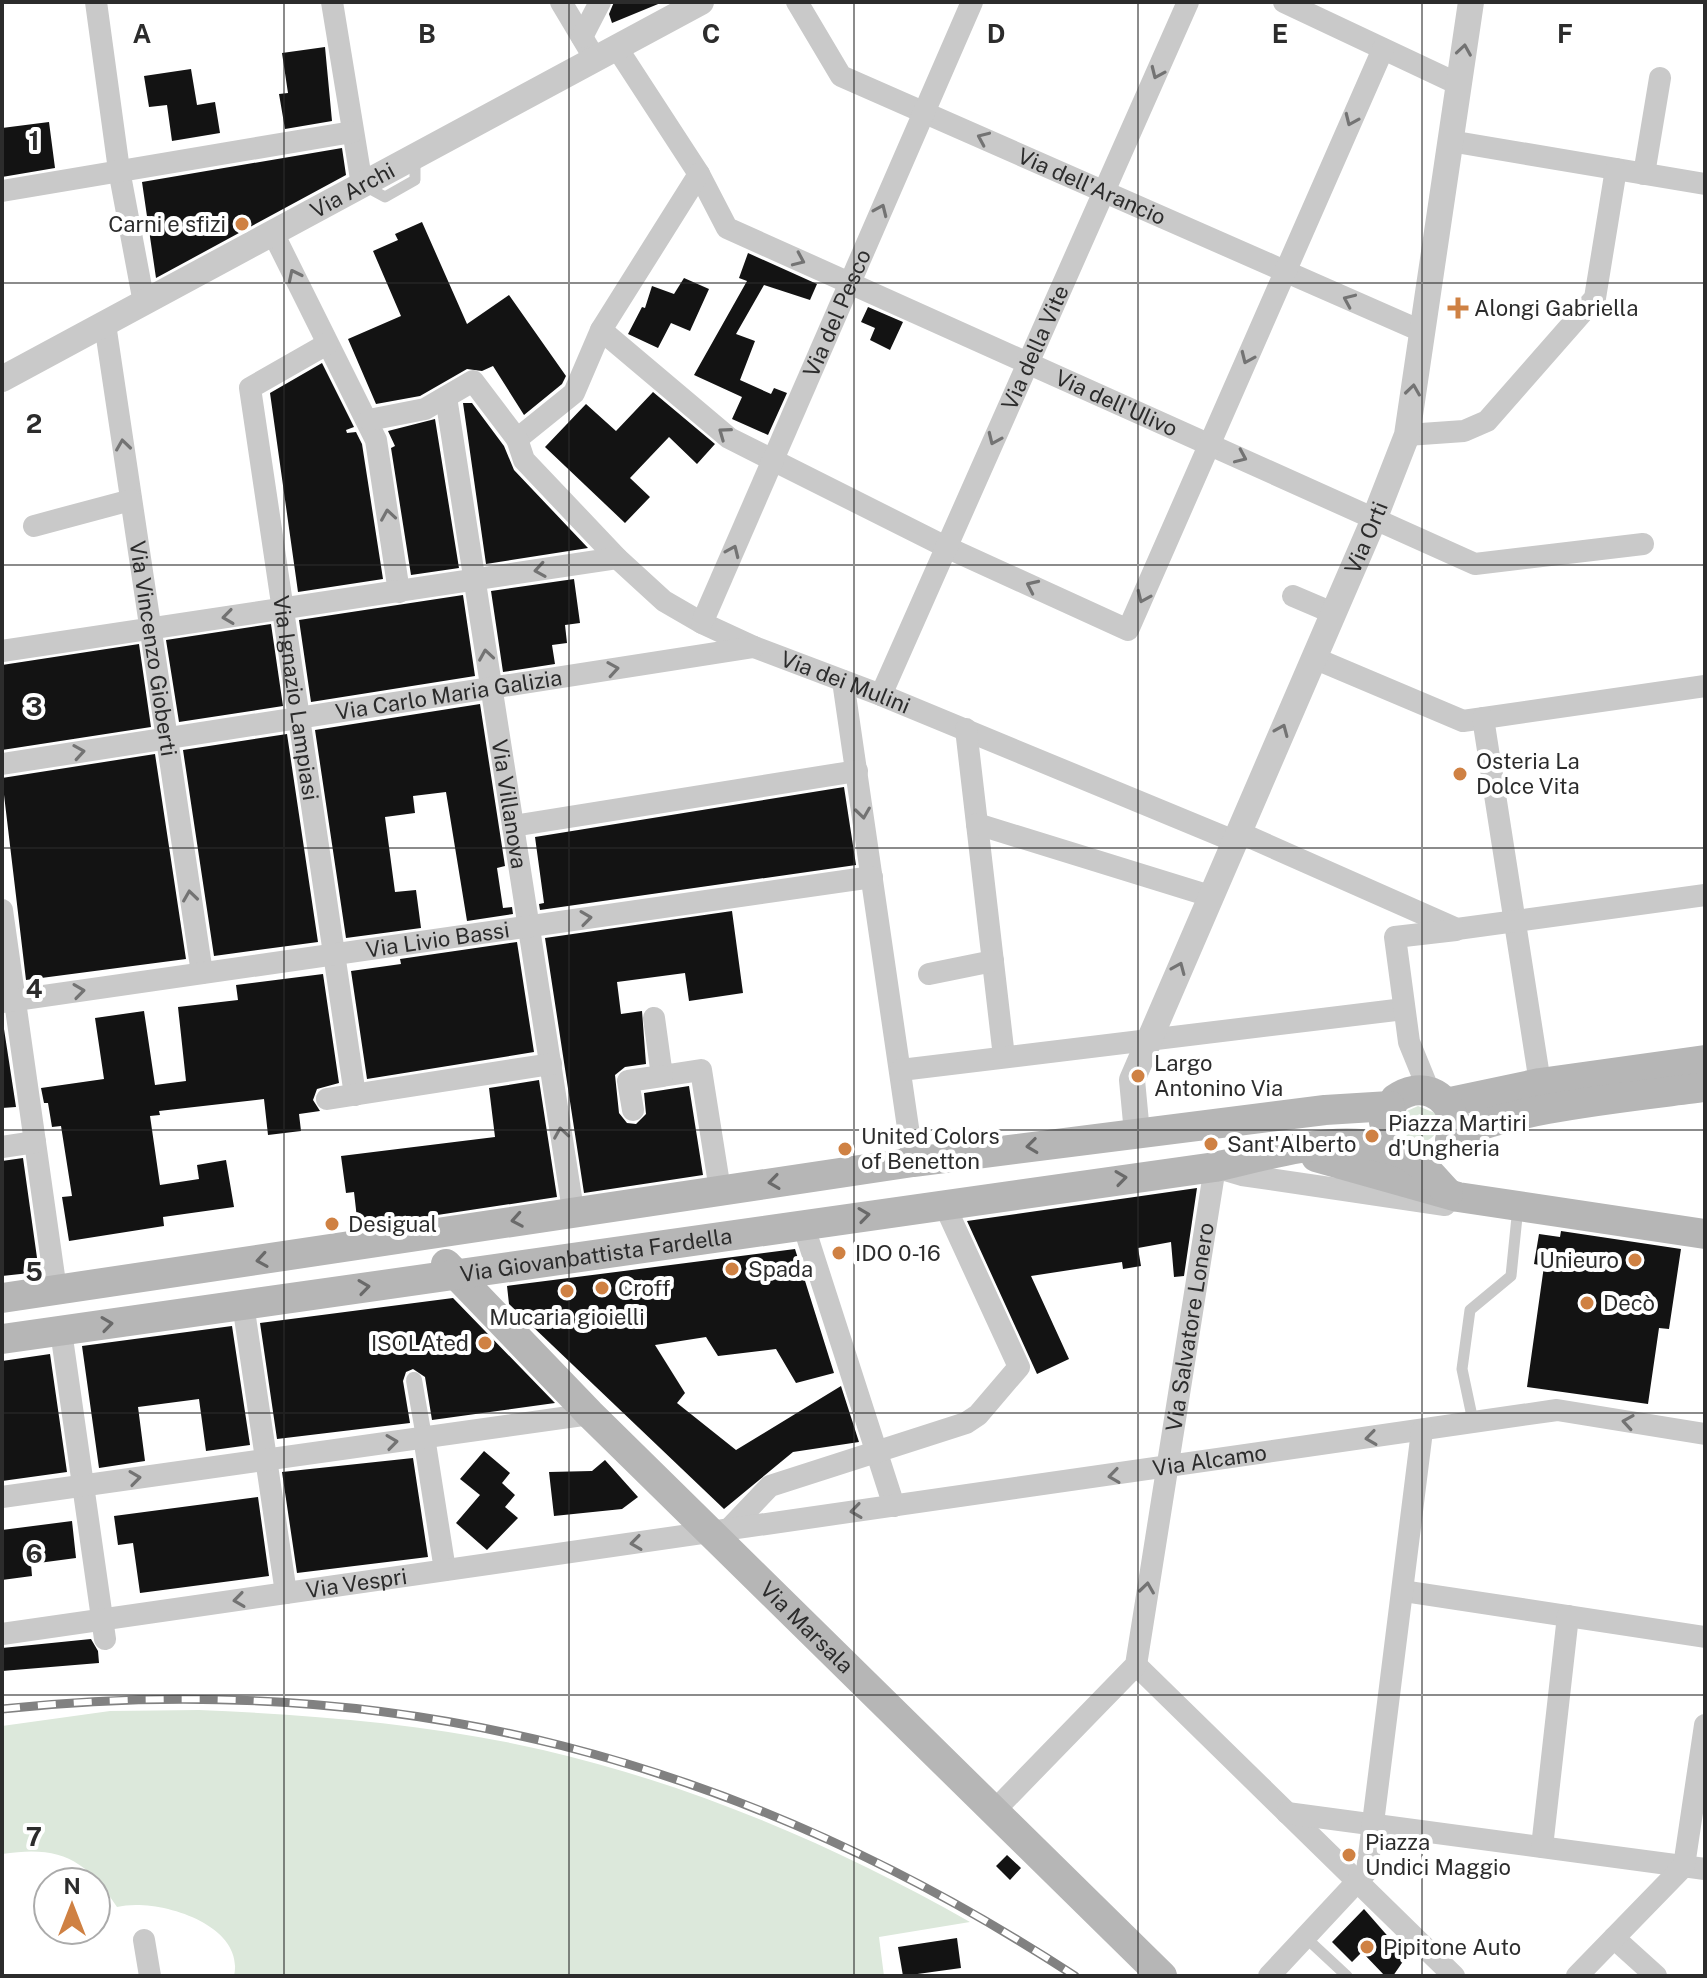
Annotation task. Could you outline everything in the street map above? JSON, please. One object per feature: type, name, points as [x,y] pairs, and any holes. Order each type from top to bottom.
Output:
[{"type":"main road","points":[[1406,1155],[1429,1157],[1468,1128],[1553,1090],[1705,1060]]},
{"type":"main road","points":[[1432,1087],[1454,1121],[1444,1178],[1464,1197]]},
{"type":"main road","points":[[1464,1197],[1406,1155],[1385,1132],[1390,1106],[1411,1090],[1432,1087],[1553,1090],[1705,1087]]},
{"type":"main road","name":"Via Giovanbattista Fardella","points":[[2,1298],[573,1210],[913,1162],[1137,1133],[1390,1106]]},
{"type":"main road","name":"Via Giovanbattista Fardella","points":[[2,1339],[1203,1168],[1282,1152],[1357,1145],[1406,1155]]},
{"type":"main road","points":[[1282,1152],[1366,1168],[1411,1185],[1464,1197],[1705,1234]]},
{"type":"main road","name":"Via Marsala","points":[[422,1235],[454,1274],[590,1414],[720,1531],[994,1811],[1162,1976]]},
{"type":"street","points":[[96,2],[119,170],[144,303]]},
{"type":"street","points":[[332,2],[362,185]]},
{"type":"street","points":[[517,439],[574,393],[601,330],[699,174],[561,2]]},
{"type":"street","points":[[598,48],[600,2]]},
{"type":"street","name":"Via Archi","points":[[2,379],[415,156],[598,48],[701,2]]},
{"type":"street","name":"Via dell'Arancio","points":[[797,2],[841,76],[1421,331]]},
{"type":"street","name":"Via del Pesco","points":[[703,655],[708,626],[773,459],[972,2]]},
{"type":"street","name":"Via della Vite","points":[[881,695],[1188,2]]},
{"type":"street","points":[[1284,2],[1458,84]]},
{"type":"street","name":"Via Orti","points":[[1137,1133],[1132,1080],[1375,517],[1407,435],[1471,2]]},
{"type":"street","points":[[601,330],[729,438],[946,547],[1128,630],[1383,49]]},
{"type":"street","points":[[1644,174],[1660,78]]},
{"type":"street","points":[[2,191],[352,132]]},
{"type":"street","points":[[1450,141],[1705,184]]},
{"type":"street","points":[[1407,435],[1475,429],[1487,421],[1595,298],[1616,169]]},
{"type":"street","name":"Via dell'Ulivo","points":[[699,174],[727,228],[1475,564],[1643,544]]},
{"type":"street","points":[[273,233],[327,344],[369,420],[376,440],[399,592]]},
{"type":"street","name":"Via Vincenzo Gioberti","points":[[105,324],[202,973]]},
{"type":"street","name":"Via Ignazio Lampiasi","points":[[327,344],[250,388],[355,1095]]},
{"type":"street","name":"Via dei Mulini","points":[[446,397],[473,381],[517,439],[524,460],[617,558],[664,601],[708,626],[754,647],[1236,837],[1457,929]]},
{"type":"street","points":[[369,420],[425,409],[446,397]]},
{"type":"street","name":"Via Villanova","points":[[446,397],[573,1210]]},
{"type":"street","points":[[34,526],[131,500]]},
{"type":"street","points":[[2,651],[617,558]]},
{"type":"street","points":[[1293,596],[1333,613]]},
{"type":"street","name":"Via Carlo Maria Galizia","points":[[2,764],[754,647]]},
{"type":"street","points":[[1314,658],[1463,721],[1704,694]]},
{"type":"street","points":[[843,681],[913,1162]]},
{"type":"street","points":[[1483,718],[1535,1052],[1553,1090]]},
{"type":"street","points":[[966,729],[1004,1057]]},
{"type":"street","points":[[513,826],[857,771]]},
{"type":"street","points":[[977,824],[1210,896]]},
{"type":"street","name":"Via Livio Bassi","points":[[8,1001],[872,877]]},
{"type":"street","points":[[1432,1087],[1409,1042],[1395,937],[1705,895]]},
{"type":"street","points":[[2,910],[8,1001],[35,1142],[56,1290]]},
{"type":"street","points":[[929,974],[993,961]]},
{"type":"street","points":[[901,1070],[1404,1009]]},
{"type":"street","points":[[654,1018],[662,1076]]},
{"type":"street","points":[[327,1099],[551,1064]]},
{"type":"street","points":[[633,1110],[628,1081],[701,1070],[720,1190]]},
{"type":"street","points":[[2,1147],[35,1142]]},
{"type":"street","points":[[1203,1168],[1449,1206],[1464,1197]]},
{"type":"street","name":"Via Salvatore Lonero","points":[[1136,1665],[1203,1168]]},
{"type":"street","points":[[720,1531],[770,1486],[966,1423],[978,1415],[1019,1367],[944,1204]]},
{"type":"street","points":[[803,1224],[894,1506]]},
{"type":"street","points":[[243,1304],[286,1593]]},
{"type":"street","points":[[61,1331],[104,1629]]},
{"type":"street","points":[[414,1380],[445,1570]]},
{"type":"street","name":"Via Alcamo","points":[[720,1531],[1557,1410],[1705,1434]]},
{"type":"street","points":[[2,1497],[590,1414]]},
{"type":"street","points":[[1273,1974],[1305,1937],[1359,1888],[1367,1871],[1379,1819],[1422,1431]]},
{"type":"street","name":"Via Vespri","points":[[2,1634],[104,1629],[286,1593],[720,1531]]},
{"type":"street","points":[[1403,1591],[1705,1637]]},
{"type":"street","points":[[1542,1847],[1568,1616]]},
{"type":"street","points":[[994,1811],[1136,1665],[1359,1888],[1454,1976]]},
{"type":"street","points":[[1577,1976],[1614,1938],[1694,1868],[1705,1725]]},
{"type":"street","points":[[1280,1806],[1694,1868]]},
{"type":"street","points":[[1614,1938],[1656,1976]]},
{"type":"street","points":[[144,1940],[150,1976]]},
{"type":"lane","points":[[1473,1421],[1462,1369],[1470,1310],[1511,1276],[1518,1206]]},
{"type":"lane","points":[[1305,1937],[1347,1976]]},
{"type":"green space","points":[[1418,1106],[1435,1113],[1438,1126],[1435,1134],[1424,1142],[1408,1138],[1402,1127],[1407,1111]],"holes":[[[1420,1114],[1429,1123],[1428,1130],[1419,1134],[1409,1124],[1411,1118]]]},
{"type":"green space","points":[[199,1710],[329,1718],[458,1733],[543,1750],[655,1781],[763,1821],[868,1868],[970,1922],[879,1937],[884,1976],[234,1976],[234,1957],[226,1941],[212,1928],[174,1910],[153,1906],[117,1907],[112,1900],[112,1866],[80,1866],[56,1854],[40,1852],[2,1854],[2,1726],[110,1711]]},
{"type":"building","points":[[614,2],[663,2],[612,23],[609,14]]},
{"type":"building","points":[[325,47],[332,121],[285,129],[279,94],[288,93],[282,53]]},
{"type":"building","points":[[191,69],[197,105],[215,102],[220,133],[172,141],[167,105],[149,107],[144,76]]},
{"type":"building","points":[[49,122],[55,168],[2,177],[2,128]]},
{"type":"building","points":[[342,148],[346,175],[156,278],[142,182]]},
{"type":"building","points":[[422,222],[467,324],[509,295],[566,376],[562,384],[524,415],[493,366],[482,371],[467,369],[420,396],[376,404],[348,339],[401,316],[373,251],[398,240],[395,234]]},
{"type":"building","points":[[748,253],[817,284],[810,300],[764,285],[736,334],[755,341],[740,380],[771,394],[774,388],[787,393],[768,435],[732,419],[742,397],[694,375],[747,281],[739,278]]},
{"type":"building","points":[[684,278],[709,289],[690,331],[671,323],[658,348],[628,334],[642,307],[645,308],[652,286],[674,294]]},
{"type":"building","points":[[868,307],[903,322],[890,350],[870,340],[875,328],[861,322]]},
{"type":"building","points":[[322,363],[354,427],[346,430],[347,433],[356,432],[362,444],[383,579],[298,592],[270,393]]},
{"type":"building","points":[[653,392],[715,444],[697,464],[669,437],[630,478],[650,497],[625,523],[545,447],[586,404],[616,431]]},
{"type":"building","points":[[463,403],[472,403],[504,446],[514,470],[588,548],[486,564]]},
{"type":"building","points":[[435,419],[459,568],[411,575],[391,448],[395,446],[388,431]]},
{"type":"building","points":[[574,579],[580,623],[565,625],[567,643],[552,645],[555,664],[503,672],[491,591]]},
{"type":"building","points":[[463,595],[475,676],[311,702],[299,620]]},
{"type":"building","points":[[271,624],[283,706],[179,722],[166,640]]},
{"type":"building","points":[[139,644],[151,727],[2,750],[2,665]]},
{"type":"building","points":[[480,704],[505,866],[497,868],[503,908],[512,907],[513,914],[467,921],[446,792],[413,796],[415,813],[385,817],[395,892],[416,890],[421,928],[346,938],[315,730]]},
{"type":"building","points":[[287,734],[318,942],[214,956],[183,750]]},
{"type":"building","points":[[155,754],[186,959],[26,980],[2,778]]},
{"type":"building","points":[[844,787],[856,865],[540,910],[539,904],[544,903],[535,837]]},
{"type":"building","points":[[732,911],[743,993],[689,1001],[685,973],[617,982],[621,1014],[642,1011],[646,1064],[625,1067],[615,1075],[619,1113],[627,1123],[636,1124],[646,1114],[644,1093],[689,1086],[703,1175],[584,1193],[545,938]]},
{"type":"building","points":[[517,942],[534,1052],[367,1079],[351,971],[401,964],[400,959]]},
{"type":"building","points":[[323,974],[339,1083],[317,1089],[313,1100],[320,1111],[299,1114],[301,1131],[268,1135],[264,1099],[159,1111],[160,1115],[150,1116],[160,1185],[199,1179],[197,1165],[226,1160],[234,1207],[163,1217],[164,1226],[69,1241],[62,1197],[72,1196],[61,1126],[52,1127],[48,1103],[44,1103],[41,1088],[104,1079],[95,1018],[144,1011],[155,1085],[186,1081],[178,1007],[238,1000],[236,985]]},
{"type":"building","points":[[2,1016],[16,1107],[2,1108]]},
{"type":"building","points":[[539,1080],[557,1197],[358,1227],[354,1192],[346,1193],[341,1156],[495,1137],[489,1088]]},
{"type":"building","points":[[23,1158],[39,1272],[2,1276],[2,1161]]},
{"type":"building","points":[[1197,1188],[1184,1276],[1174,1277],[1171,1242],[1138,1248],[1141,1266],[1123,1269],[1122,1262],[1031,1276],[1069,1359],[1037,1374],[967,1221]]},
{"type":"building","points":[[1561,1231],[1681,1249],[1669,1329],[1659,1328],[1648,1404],[1527,1387],[1544,1266],[1534,1264],[1539,1234],[1560,1237]]},
{"type":"building","points":[[795,1249],[834,1373],[796,1383],[776,1349],[718,1356],[706,1337],[655,1345],[685,1393],[677,1403],[736,1450],[841,1386],[859,1442],[793,1452],[724,1509],[509,1304],[507,1286]]},
{"type":"building","points":[[453,1298],[555,1403],[432,1420],[425,1377],[413,1369],[406,1372],[403,1381],[410,1423],[277,1439],[260,1323]]},
{"type":"building","points":[[232,1326],[250,1445],[206,1451],[199,1399],[138,1407],[145,1461],[99,1468],[82,1346]]},
{"type":"building","points":[[50,1354],[67,1472],[2,1481],[2,1361]]},
{"type":"building","points":[[484,1451],[510,1473],[502,1483],[515,1495],[505,1507],[518,1518],[487,1550],[456,1523],[480,1495],[460,1479]]},
{"type":"building","points":[[413,1458],[428,1557],[297,1573],[282,1472]]},
{"type":"building","points":[[605,1460],[638,1497],[622,1509],[554,1516],[549,1472],[592,1471]]},
{"type":"building","points":[[258,1497],[269,1576],[140,1593],[133,1543],[118,1545],[114,1516]]},
{"type":"building","points":[[72,1521],[76,1558],[31,1564],[32,1576],[2,1580],[2,1530]]},
{"type":"building","points":[[91,1639],[98,1651],[99,1663],[2,1671],[2,1648]]},
{"type":"building","points":[[1007,1855],[1021,1868],[1010,1880],[996,1866]]},
{"type":"building","name":"Pipitone Auto","points":[[1364,1909],[1406,1957],[1393,1976],[1385,1976],[1362,1952],[1352,1962],[1332,1942]]},
{"type":"building","points":[[957,1938],[961,1968],[903,1976],[898,1947]]},
{"type":"railway","points":[[2,1709],[148,1700],[289,1703],[427,1718],[562,1746],[694,1786],[823,1837],[950,1901],[1075,1976]]},
{"type":"place","name":"Carni e sfizi","points":[[242,224]]},
{"type":"place","name":"Alongi Gabriella","points":[[1458,308]]},
{"type":"place","name":"Osteria La Dolce Vita","points":[[1460,774]]},
{"type":"place","name":"Largo Antonino Via","points":[[1138,1076]]},
{"type":"place","name":"Piazza Martiri d'Ungheria","points":[[1372,1136]]},
{"type":"place","name":"Sant'Alberto","points":[[1211,1144]]},
{"type":"place","name":"United Colors of Benetton","points":[[845,1149]]},
{"type":"place","name":"Desigual","points":[[332,1224]]},
{"type":"place","name":"IDO 0-16","points":[[839,1253]]},
{"type":"place","name":"Unieuro","points":[[1635,1260]]},
{"type":"place","name":"Spada","points":[[732,1269]]},
{"type":"place","name":"Croff","points":[[602,1288]]},
{"type":"place","name":"Mucaria gioielli","points":[[567,1291]]},
{"type":"place","name":"Decò","points":[[1587,1303]]},
{"type":"place","name":"ISOLAted","points":[[485,1343]]},
{"type":"place","name":"Piazza Undici Maggio","points":[[1349,1855]]},
{"type":"place","name":"Pipitone Auto","points":[[1367,1947]]}]
